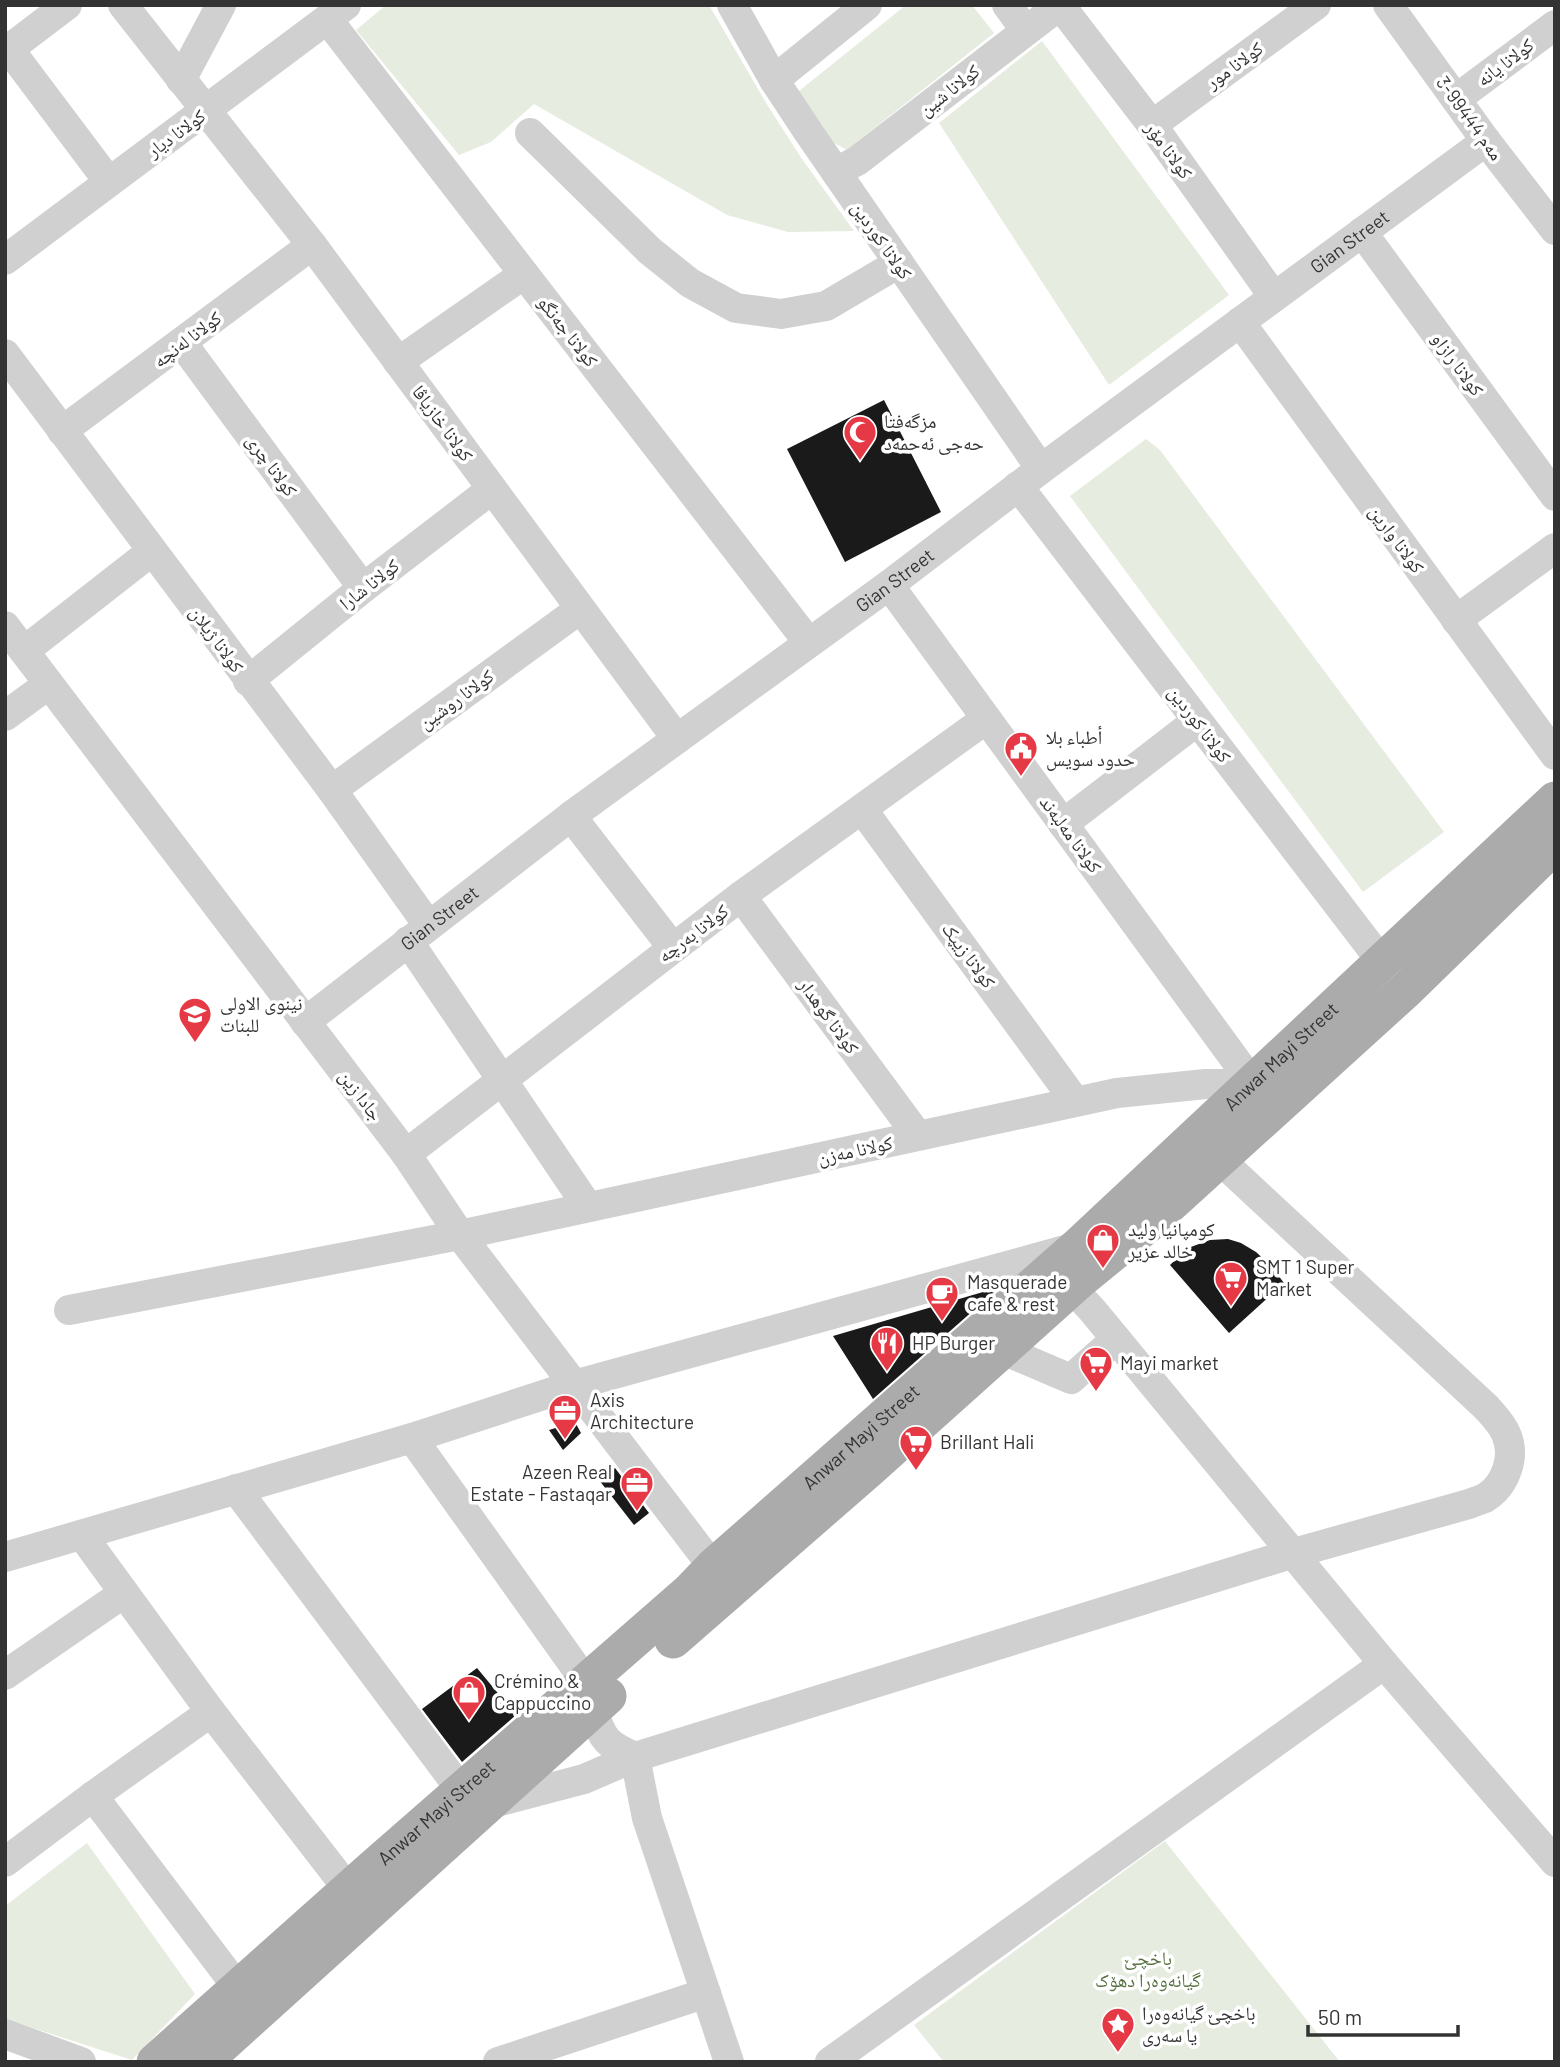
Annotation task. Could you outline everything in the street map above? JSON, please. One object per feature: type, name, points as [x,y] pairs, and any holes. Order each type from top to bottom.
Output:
[{"type":"main road","name":"Anwar Mayi Street","points":[[203,2062],[475,1797],[857,1460],[1077,1247],[1555,800]]},
{"type":"main road","name":"Anwar Mayi Street","points":[[589,1696],[713,1567],[1003,1350],[1146,1226],[1406,989],[1555,845]]},
{"type":"main road","name":"Anwar Mayi Street","points":[[155,2062],[348,1889],[475,1797]]},
{"type":"street","points":[[67,5],[7,51],[109,182]]},
{"type":"street","name":"کولانا خازیاڤا","points":[[123,5],[312,245],[677,739]]},
{"type":"street","points":[[181,80],[221,5]]},
{"type":"street","name":"کولانا کوردین","points":[[732,5],[774,80],[1041,469]]},
{"type":"street","points":[[774,80],[867,5]]},
{"type":"street","points":[[1007,5],[1026,31]]},
{"type":"street","name":"کولانا شین","points":[[836,173],[857,161],[1060,5]]},
{"type":"street","name":"کولانا مۆر","points":[[1060,5],[1152,125],[1275,296]]},
{"type":"street","name":"کولانا مور","points":[[1152,125],[1316,5]]},
{"type":"street","name":"مەم 99444-3","points":[[1388,5],[1486,141],[1555,230]]},
{"type":"street","name":"کولانا دیار","points":[[5,260],[337,12]]},
{"type":"street","name":"کولانا جەنگو","points":[[337,12],[524,274],[809,643]]},
{"type":"street","name":"کولانا یانه","points":[[1456,99],[1555,25]]},
{"type":"street","points":[[530,133],[650,251],[690,283],[736,308],[782,314],[826,306],[899,263]]},
{"type":"street","name":"Gian Street","points":[[305,1022],[571,816],[889,585],[1018,486],[1486,141]]},
{"type":"street","name":"کولانا رازاو","points":[[1362,232],[1555,496]]},
{"type":"street","name":"کولانا لەنچە","points":[[62,431],[312,245]]},
{"type":"street","points":[[398,362],[524,274]]},
{"type":"street","name":"کولانا وارین","points":[[1240,322],[1555,755]]},
{"type":"street","name":"کولانا چری","points":[[182,343],[363,588]]},
{"type":"street","name":"کولانا ژیلان","points":[[5,354],[332,790],[418,933],[501,1080],[588,1207]]},
{"type":"street","name":"کولانا کوردین","points":[[1018,486],[1382,962]]},
{"type":"street","name":"کولانا شارا","points":[[248,681],[492,489]]},
{"type":"street","points":[[1456,620],[1555,548]]},
{"type":"street","points":[[24,651],[152,551]]},
{"type":"street","name":"کولانا مەلبەند","points":[[889,585],[1253,1084]]},
{"type":"street","name":"کولانا روشین","points":[[332,790],[580,608]]},
{"type":"street","name":"جادا زین","points":[[5,626],[406,1154],[460,1235],[713,1567]]},
{"type":"street","points":[[5,716],[49,684]]},
{"type":"street","name":"کولانا بەرچە","points":[[406,1154],[741,896],[986,719]]},
{"type":"street","points":[[1063,824],[1197,721]]},
{"type":"street","name":"کولانا زیپک","points":[[862,809],[1075,1101]]},
{"type":"street","points":[[571,816],[673,948]]},
{"type":"street","name":"کولانا گوهدار","points":[[741,896],[918,1136]]},
{"type":"street","name":"کولانا مەزن","points":[[69,1310],[460,1235],[1075,1101],[1162,1088],[1253,1084]]},
{"type":"street","points":[[236,1489],[475,1797],[584,1779],[635,1756],[1294,1553],[1486,1497],[1503,1478],[1510,1451],[1506,1434],[1486,1407],[1219,1159]]},
{"type":"street","points":[[5,1557],[412,1438],[574,1384],[1077,1247]]},
{"type":"street","points":[[1072,1288],[1384,1664],[1555,1862]]},
{"type":"street","points":[[1003,1350],[1071,1379],[1116,1339]]},
{"type":"street","points":[[412,1438],[589,1696],[603,1737],[615,1748],[635,1756]]},
{"type":"street","points":[[82,1535],[211,1712],[348,1889]]},
{"type":"street","points":[[5,1675],[124,1593]]},
{"type":"street","points":[[830,2062],[1384,1664]]},
{"type":"street","points":[[5,1862],[211,1712]]},
{"type":"street","points":[[635,1756],[647,1818],[729,2062]]},
{"type":"street","points":[[93,1796],[238,1988]]},
{"type":"street","points":[[498,2062],[706,1993]]},
{"type":"street","points":[[5,2034],[81,2062]]},
{"type":"green space","points":[[386,5],[709,5],[802,159],[854,231],[788,232],[727,215],[534,104],[491,142],[459,155],[356,30]]},
{"type":"green space","points":[[906,5],[972,5],[994,33],[847,150],[832,142],[794,95]]},
{"type":"green space","points":[[1042,41],[1229,295],[1109,385],[939,123]]},
{"type":"green space","points":[[1146,439],[1160,450],[1444,832],[1363,892],[1070,496]]},
{"type":"green space","name":"باخچێ گیانه‌وه‌را دهۆک","points":[[1165,1841],[1340,2062],[944,2062],[914,2025]]},
{"type":"green space","points":[[87,1843],[195,1994],[132,2060],[5,2019],[5,1906]]},
{"type":"building","points":[[884,400],[941,512],[845,562],[787,449]]},
{"type":"building","name":"SMT 1 Super Market","points":[[1228,1239],[1256,1252],[1284,1283],[1229,1333],[1170,1265],[1188,1248],[1210,1240]]},
{"type":"building","name":"HP Burger","points":[[1000,1287],[873,1399],[833,1336]]},
{"type":"building","name":"Axis Architecture","points":[[575,1422],[581,1433],[563,1450],[549,1430]]},
{"type":"building","points":[[615,1468],[649,1513],[634,1525],[599,1480]]},
{"type":"building","name":"Crémino & Cappuccino","points":[[477,1668],[516,1715],[462,1762],[422,1709]]},
{"type":"place","name":"مزگەفتا حەجی ئەحمەد","points":[[860,462]]},
{"type":"place","name":"أطباء بلا حدود سويس","points":[[1021,778]]},
{"type":"place","name":"نينوى الاولى للبنات","points":[[195,1044]]},
{"type":"place","name":"كومپانيا وليد خالد عزير","points":[[1103,1270]]},
{"type":"place","name":"SMT 1 Super Market","points":[[1231,1308]]},
{"type":"place","name":"Masquerade cafe & rest","points":[[942,1323]]},
{"type":"place","name":"HP Burger","points":[[887,1373]]},
{"type":"place","name":"Mayi market","points":[[1096,1393]]},
{"type":"place","name":"Axis Architecture","points":[[565,1441]]},
{"type":"place","name":"Brillant Hali","points":[[916,1472]]},
{"type":"place","name":"Azeen Real Estate - Fastaqar","points":[[637,1513]]},
{"type":"place","name":"Crémino & Cappuccino","points":[[469,1722]]},
{"type":"place","name":"باخچێ گیانەوەرا یا سەری","points":[[1118,2054]]}]
